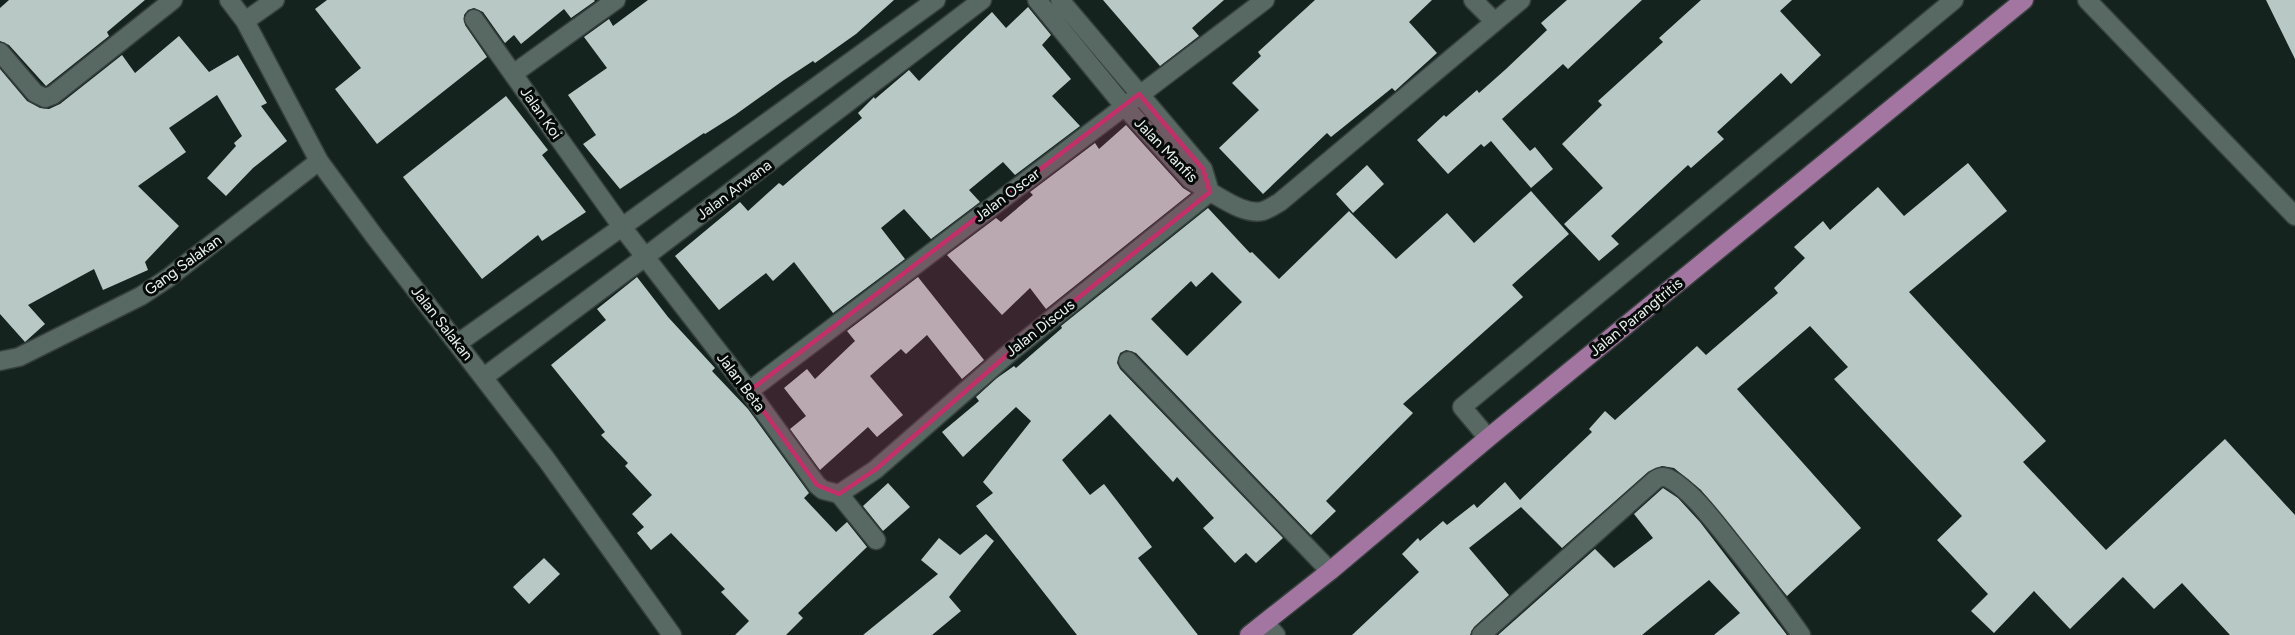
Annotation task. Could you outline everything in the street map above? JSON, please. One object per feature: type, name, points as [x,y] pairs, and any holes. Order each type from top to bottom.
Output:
[{"type":"main road","name":"Jalan Parangtritis","points":[[1250,635],[1270,629],[1330,571],[1488,438],[2024,0]]},
{"type":"street","points":[[0,52],[35,93],[45,98],[53,95],[173,0]]},
{"type":"street","name":"Jalan Salakan","points":[[229,0],[245,21],[319,161],[553,468],[672,635]]},
{"type":"street","points":[[245,21],[275,0]]},
{"type":"street","name":"Jalan Koi","points":[[616,0],[513,74],[622,227]]},
{"type":"street","points":[[458,343],[936,0]]},
{"type":"street","name":"Jalan Arwana","points":[[484,377],[982,0]]},
{"type":"street","name":"Jalan Manfis","points":[[1037,0],[1124,106],[1191,180],[1210,192]]},
{"type":"street","name":"Jalan Manfis","points":[[1060,0],[1203,169],[1210,192]]},
{"type":"street","name":"Jalan Oscar","points":[[749,391],[1265,0]]},
{"type":"street","points":[[1473,0],[1495,22]]},
{"type":"street","points":[[1210,192],[1252,212],[1264,211],[1280,202],[1521,0]]},
{"type":"street","points":[[1488,438],[1462,407],[1954,0]]},
{"type":"street","points":[[2086,0],[2295,216]]},
{"type":"street","points":[[474,19],[513,74]]},
{"type":"street","name":"Gang Salakan","points":[[0,361],[19,357],[141,296],[168,278],[319,161]]},
{"type":"street","name":"Jalan Discus","points":[[839,494],[875,470],[1007,354],[1210,192]]},
{"type":"street","name":"Jalan Beta","points":[[622,227],[749,391],[817,485],[823,490],[839,494]]},
{"type":"street","points":[[1128,361],[1330,571]]},
{"type":"street","points":[[1481,635],[1660,477],[1667,478],[1710,516],[1772,593],[1801,635]]},
{"type":"street","points":[[839,494],[876,540]]},
{"type":"highlighted area","points":[[1139,94],[1203,169],[1210,192],[1007,355],[875,470],[839,494],[817,485],[749,391]]},
{"type":"building","points":[[9,0],[145,0],[107,32],[109,36],[46,86],[9,45],[0,41],[0,8]]},
{"type":"building","points":[[327,0],[595,1],[571,18],[564,9],[521,44],[514,35],[505,43],[483,12],[474,8],[468,10],[464,15],[465,25],[487,57],[377,144],[335,89],[361,68],[315,9]]},
{"type":"building","points":[[648,0],[894,0],[856,34],[815,63],[813,61],[735,115],[620,189],[583,144],[596,135],[568,95],[607,68],[584,37],[609,19],[613,26]]},
{"type":"building","points":[[1103,0],[1224,0],[1192,28],[1199,36],[1160,66]]},
{"type":"building","points":[[1315,0],[1432,0],[1409,22],[1437,53],[1395,91],[1392,88],[1331,137],[1327,133],[1263,194],[1219,148],[1259,110],[1232,83],[1261,56],[1258,52]]},
{"type":"building","points":[[1567,0],[1642,0],[1568,69],[1563,64],[1502,119],[1530,151],[1535,147],[1553,169],[1531,188],[1491,141],[1484,147],[1481,144],[1448,174],[1417,140],[1444,115],[1446,117],[1477,90],[1479,93],[1506,69],[1547,30],[1541,23]]},
{"type":"building","points":[[1701,0],[1792,0],[1780,11],[1821,55],[1791,84],[1781,73],[1717,132],[1724,139],[1691,168],[1688,165],[1611,236],[1619,244],[1599,261],[1564,224],[1603,188],[1562,144],[1602,105],[1598,101],[1663,42],[1659,38]]},
{"type":"building","points":[[2266,0],[2295,0],[2295,59]]},
{"type":"building","points":[[1028,7],[1051,35],[1042,45],[1071,79],[1052,96],[1080,126],[1015,175],[1003,162],[969,190],[980,202],[931,239],[904,209],[881,228],[905,259],[833,313],[794,262],[773,281],[766,273],[719,310],[675,256],[740,202],[748,211],[779,183],[783,186],[862,118],[858,113],[874,97],[875,99],[909,70],[919,81],[992,12],[1006,28]]},
{"type":"building","points":[[179,36],[209,72],[238,55],[267,103],[261,106],[287,141],[253,168],[226,196],[207,178],[242,136],[217,95],[169,128],[186,152],[138,186],[179,226],[145,262],[148,270],[103,290],[94,269],[28,305],[45,324],[25,342],[0,314],[0,69],[27,101],[40,108],[49,109],[60,104],[122,55],[135,73]]},
{"type":"building","points":[[506,96],[548,150],[542,155],[586,212],[542,241],[538,235],[482,279],[403,177]]},
{"type":"building","points":[[1126,125],[1183,188],[1191,193],[1046,309],[1030,288],[1002,315],[947,255],[996,218],[1001,222],[1033,195],[1030,192],[1095,143],[1099,149]]},
{"type":"building","points":[[1968,163],[2007,211],[1909,292],[2046,441],[2023,462],[2106,550],[2225,439],[2295,515],[2295,635],[2230,635],[2182,583],[2154,609],[2123,577],[2070,629],[2034,591],[1994,633],[1971,611],[1988,594],[1937,540],[1962,516],[1834,379],[1848,367],[1810,326],[1737,389],[1861,528],[1787,596],[1701,490],[1674,468],[1662,466],[1648,472],[1562,548],[1521,507],[1469,548],[1509,595],[1474,627],[1470,635],[1352,635],[1419,572],[1402,554],[1418,538],[1420,541],[1443,521],[1447,525],[1474,504],[1477,508],[1505,482],[1520,500],[1592,432],[1589,429],[1605,411],[1615,420],[1697,346],[1706,355],[1778,293],[1774,288],[1805,258],[1794,247],[1823,221],[1830,230],[1878,187],[1904,216]]},
{"type":"building","points":[[1367,165],[1384,184],[1353,213],[1336,194]]},
{"type":"building","points":[[1531,191],[1569,234],[1512,285],[1523,297],[1403,404],[1413,413],[1326,501],[1336,511],[1311,535],[1136,353],[1126,350],[1120,353],[1117,363],[1120,369],[1283,538],[1256,563],[1246,553],[1235,563],[1203,528],[1214,518],[1177,477],[1173,482],[1110,414],[1062,460],[1090,495],[1104,484],[1152,547],[1138,558],[1198,635],[1077,635],[976,506],[993,493],[983,482],[1031,421],[1016,407],[963,457],[942,432],[979,401],[976,397],[997,378],[1014,366],[1016,368],[1062,328],[1061,326],[1208,208],[1250,253],[1252,252],[1279,279],[1349,211],[1396,259],[1447,213],[1474,243]],"holes":[[[1212,272],[1242,302],[1187,356],[1151,319],[1191,281],[1196,287]]]},
{"type":"building","points":[[637,277],[668,317],[715,368],[712,371],[748,409],[809,493],[804,498],[836,532],[847,522],[867,547],[798,613],[803,618],[786,635],[735,635],[749,621],[721,592],[725,589],[671,533],[651,550],[637,533],[644,527],[632,514],[652,495],[625,466],[628,463],[601,435],[605,432],[551,365],[606,320],[597,309]]},
{"type":"building","points":[[918,277],[984,360],[962,379],[927,335],[906,354],[901,349],[870,376],[903,415],[877,437],[868,427],[820,470],[790,429],[806,416],[784,388],[807,369],[815,379],[855,341],[847,331]]},
{"type":"building","points":[[888,483],[910,507],[883,531],[863,506]]},
{"type":"building","points":[[1663,488],[1678,498],[1700,522],[1787,635],[1714,635],[1740,613],[1709,580],[1642,635],[1498,635],[1595,549],[1614,568],[1653,538],[1634,514]]},
{"type":"building","points":[[986,534],[994,541],[949,597],[961,611],[932,635],[863,635],[938,574],[921,560],[939,538],[960,555]]},
{"type":"building","points":[[544,558],[560,574],[529,604],[513,587]]}]
